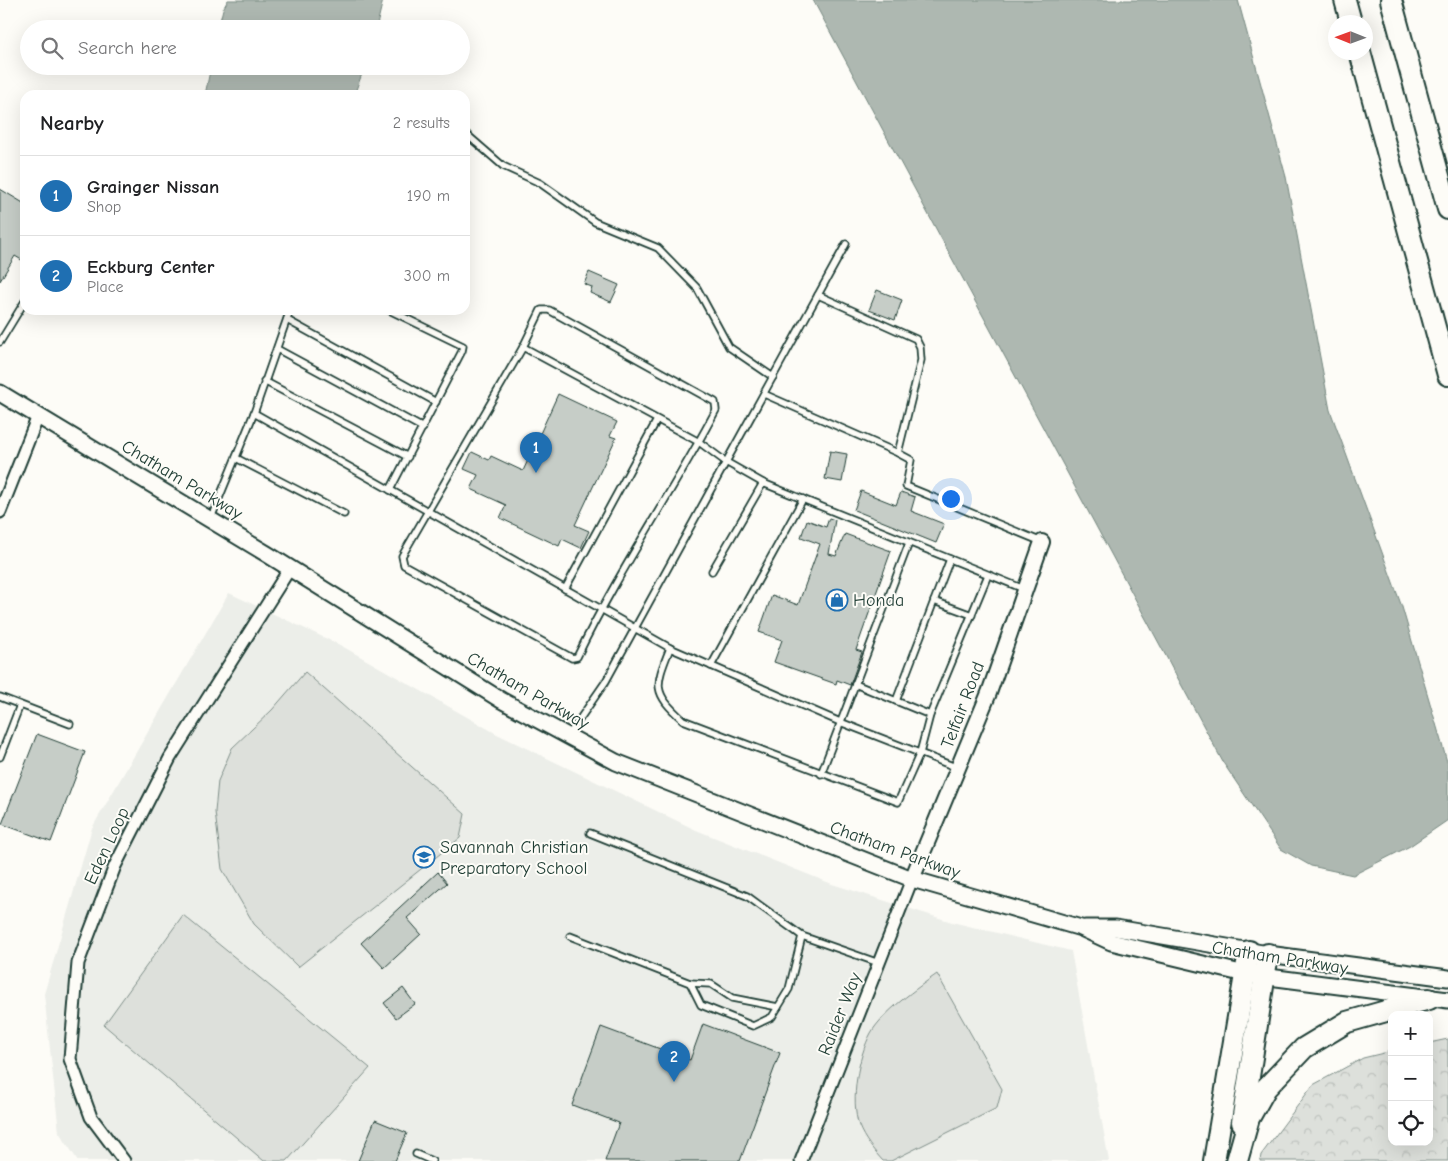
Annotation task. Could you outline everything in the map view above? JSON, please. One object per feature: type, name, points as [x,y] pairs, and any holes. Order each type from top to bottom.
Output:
[{"type":"highway","points":[[1345,0],[1349,15]]},
{"type":"highway","points":[[1391,0],[1448,209]]},
{"type":"highway","points":[[1362,60],[1448,375]]},
{"type":"highway","points":[[1433,152],[1448,193]]},
{"type":"highway","points":[[1236,1161],[1258,952]]},
{"type":"highway","points":[[1214,1161],[1255,976]]},
{"type":"highway","points":[[1236,1161],[1249,1118],[1266,1088],[1304,1048],[1347,1022],[1438,1000]]},
{"type":"main road","name":"Chatham Parkway","points":[[0,393],[290,568],[501,700],[616,762],[912,879],[1081,928],[1111,942],[1255,976],[1438,1000]]},
{"type":"main road","name":"Chatham Parkway","points":[[1081,928],[1116,928],[1258,952],[1448,978]]},
{"type":"street","points":[[0,512],[38,416]]},
{"type":"street","name":"Telfair Road","points":[[912,879],[989,694],[1024,589],[1042,542]]},
{"type":"street","name":"Eden Loop","points":[[124,1161],[91,1117],[70,1058],[78,964],[115,866],[170,758],[290,568]]},
{"type":"street","name":"Raider Way","points":[[801,1161],[912,879]]},
{"type":"lane","points":[[470,137],[504,166],[540,183],[595,222],[658,248],[697,288],[729,347],[773,378]]},
{"type":"lane","points":[[568,736],[606,681],[846,244]]},
{"type":"lane","points":[[818,295],[916,338],[920,348],[921,360],[898,453]]},
{"type":"lane","points":[[0,342],[20,309]]},
{"type":"lane","points":[[541,310],[549,310],[715,402],[716,410],[699,442],[600,609],[577,656],[568,658],[404,564],[402,556],[523,347],[541,310]]},
{"type":"lane","points":[[210,520],[254,413],[288,315]]},
{"type":"lane","points":[[390,490],[408,458],[463,346],[400,315]]},
{"type":"lane","points":[[287,320],[436,402]]},
{"type":"lane","points":[[523,347],[699,442],[726,462],[763,483],[1024,589]]},
{"type":"lane","points":[[277,349],[423,428]]},
{"type":"lane","points":[[264,381],[408,458]]},
{"type":"lane","points":[[764,394],[911,460],[906,486],[1042,542]]},
{"type":"lane","points":[[254,413],[670,648],[840,722],[958,768]]},
{"type":"lane","points":[[565,589],[658,420]]},
{"type":"lane","points":[[236,458],[344,514]]},
{"type":"lane","points":[[712,571],[763,483]]},
{"type":"lane","points":[[711,666],[803,499]]},
{"type":"lane","points":[[821,774],[909,543]]},
{"type":"lane","points":[[896,700],[950,559]]},
{"type":"lane","points":[[670,648],[658,678],[663,702],[683,720],[898,802],[920,753],[930,715],[988,575]]},
{"type":"lane","points":[[934,601],[972,615]]},
{"type":"lane","points":[[855,684],[930,715]]},
{"type":"lane","points":[[0,697],[70,724]]},
{"type":"lane","points":[[0,757],[20,704]]},
{"type":"lane","points":[[590,833],[747,896],[802,936],[879,963]]},
{"type":"lane","points":[[570,936],[690,983],[711,984],[732,998],[778,1007]]},
{"type":"lane","points":[[690,983],[701,1004],[753,1026],[772,1017],[789,989],[802,936]]},
{"type":"lane","points":[[416,1154],[432,1161]]},
{"type":"shaded area","points":[[228,0],[383,0],[378,20],[220,20]]},
{"type":"shaded area","points":[[813,0],[1238,0],[1286,177],[1330,410],[1402,607],[1448,765],[1448,820],[1410,846],[1353,875],[1311,866],[1281,849],[1224,764]]},
{"type":"shaded area","points":[[209,75],[362,75],[356,90],[206,90]]},
{"type":"shaded area","name":"Savannah Christian Preparatory School","points":[[229,593],[340,645],[497,734],[696,830],[832,884],[952,922],[1071,951],[1109,1161],[78,1161],[59,1132],[44,994],[92,828]]},
{"type":"green space","points":[[305,672],[465,814],[460,838],[298,967],[254,924],[222,869],[215,812],[218,781],[232,748],[272,710]]},
{"type":"green space","points":[[183,915],[370,1068],[287,1161],[264,1161],[104,1025]]},
{"type":"green space","points":[[937,974],[1002,1089],[997,1108],[891,1161],[883,1161],[864,1136],[856,1116],[855,1091],[862,1054],[876,1025],[901,1001]]},
{"type":"green space","points":[[1448,1039],[1448,1161],[1260,1161],[1261,1155],[1313,1085],[1363,1058],[1388,1052],[1388,1146],[1433,1146],[1433,1042]]},
{"type":"building","points":[[0,189],[20,201],[20,259],[15,256],[0,281]]},
{"type":"building","points":[[589,272],[619,285],[611,302],[590,293],[592,287],[584,284]]},
{"type":"building","points":[[877,290],[902,300],[895,320],[869,310]]},
{"type":"building","points":[[558,394],[617,422],[610,436],[616,438],[575,525],[589,531],[581,548],[562,539],[559,546],[500,518],[506,505],[471,489],[478,475],[464,469],[472,452],[489,460],[491,456],[523,471]]},
{"type":"building","points":[[830,451],[847,454],[842,482],[825,479]]},
{"type":"building","points":[[861,491],[896,505],[901,492],[915,497],[911,511],[944,524],[936,543],[854,510]]},
{"type":"building","name":"Honda","points":[[829,518],[835,520],[829,554],[836,556],[845,534],[891,551],[856,650],[862,652],[850,685],[837,680],[836,684],[774,662],[782,640],[759,632],[772,595],[798,605],[820,544],[801,537],[807,520],[826,527]]},
{"type":"building","points":[[37,734],[85,752],[51,842],[2,824]]},
{"type":"building","points":[[438,872],[447,883],[407,918],[421,934],[384,968],[361,943]]},
{"type":"building","points":[[403,988],[415,1004],[396,1018],[384,1003]]},
{"type":"building","points":[[703,1024],[780,1053],[740,1161],[605,1161],[619,1123],[572,1105],[601,1027],[690,1060]]},
{"type":"building","points":[[375,1120],[407,1133],[395,1161],[358,1161]]},
{"type":"place","name":"Grainger Nissan","points":[[536,473]]},
{"type":"place","name":"Honda","points":[[837,600]]},
{"type":"place","name":"Savannah Christian Preparatory School","points":[[424,857]]},
{"type":"place","name":"Eckburg Center","points":[[674,1082]]}]
